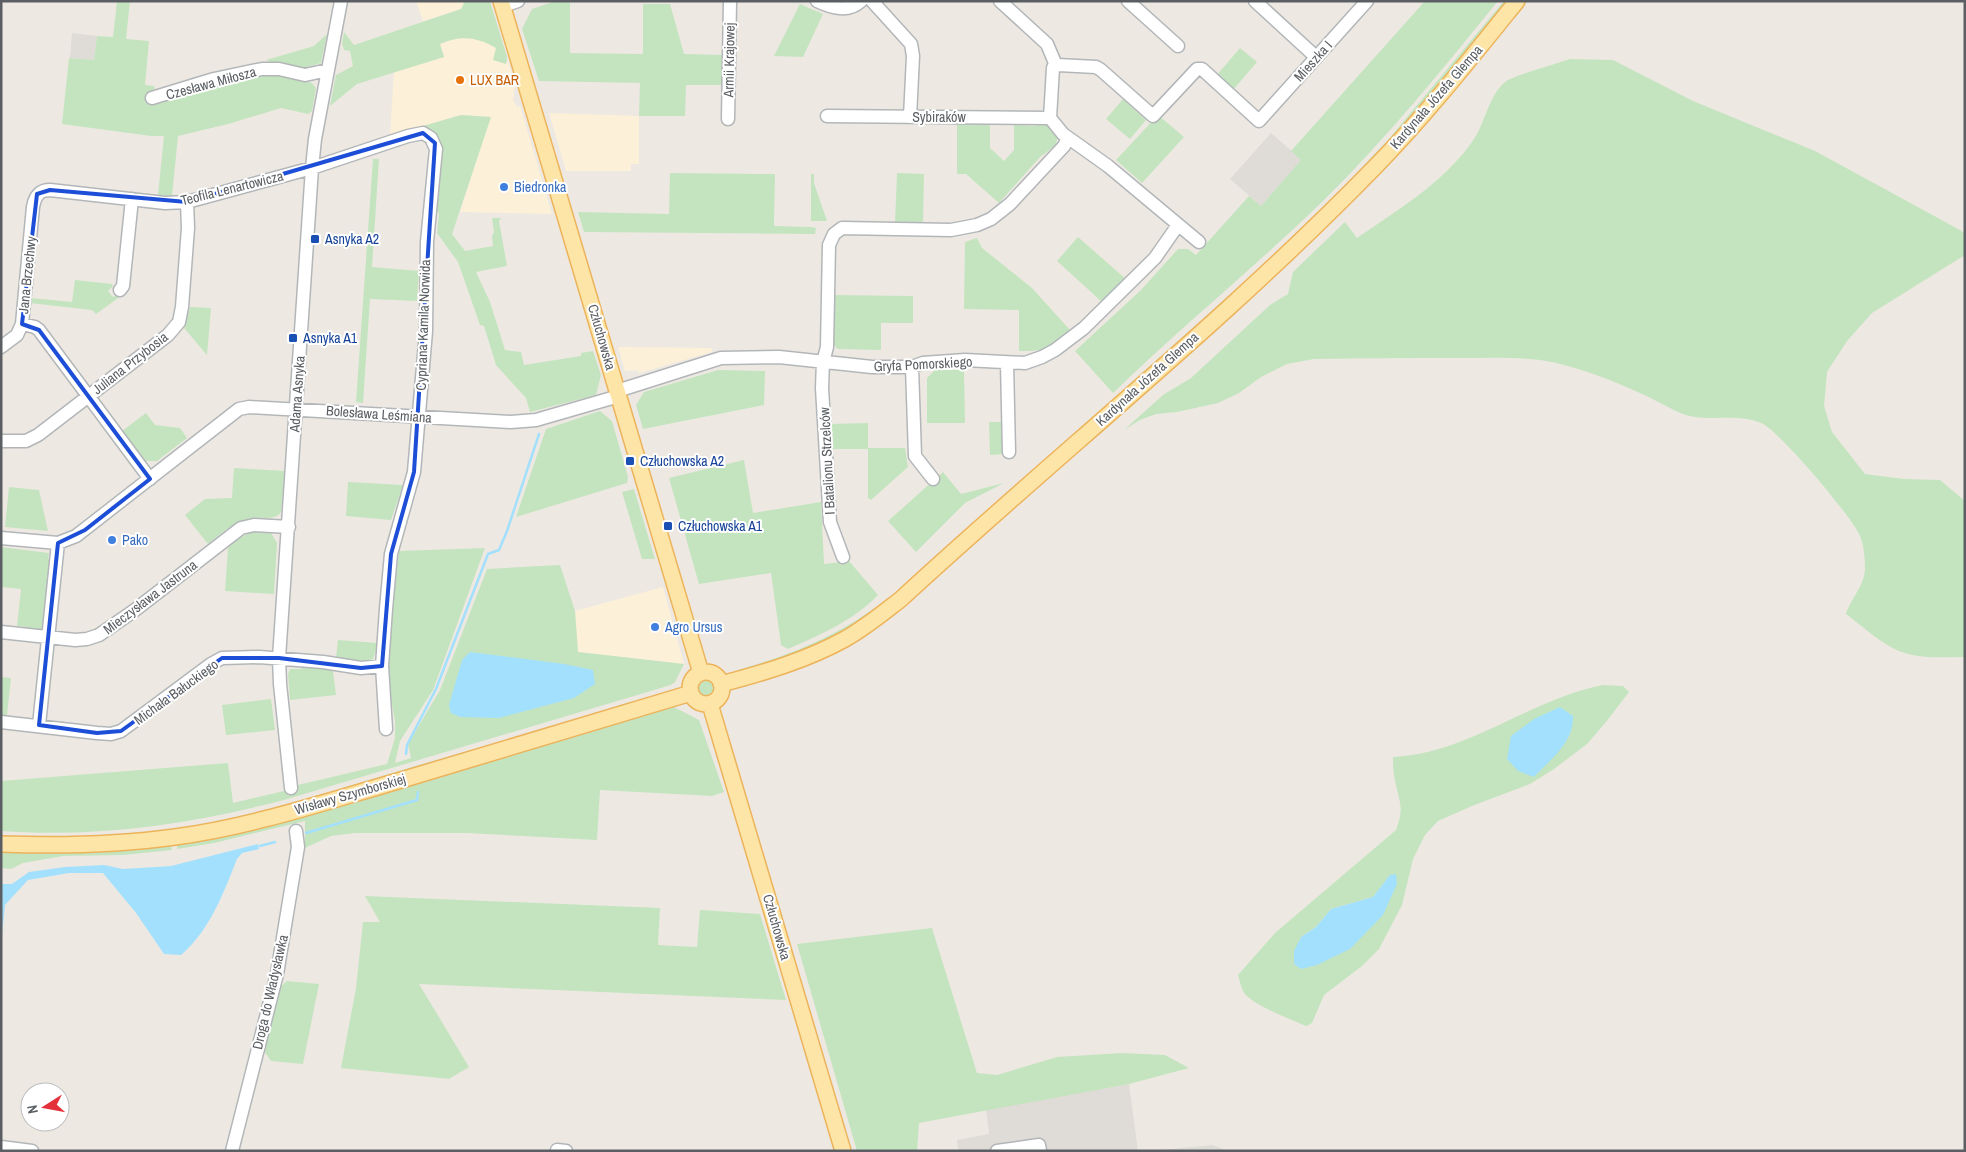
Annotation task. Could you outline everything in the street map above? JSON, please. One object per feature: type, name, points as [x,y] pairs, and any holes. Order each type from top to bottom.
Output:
[{"type":"main road","name":"Kardynała Józefa Glempa","points":[[721,684],[785,665],[824,649],[845,639],[901,599],[1252,286],[1326,216],[1426,113],[1517,1]]},
{"type":"main road","name":"Człuchowska","points":[[507,3],[618,394],[701,673]]},
{"type":"main road","points":[[701,673],[714,675],[721,684],[719,697],[710,704],[699,703],[691,693],[691,682],[701,673]]},
{"type":"main road","name":"Wisławy Szymborskiej","points":[[1,844],[62,846],[120,842],[175,837],[239,825],[357,793],[691,693]]},
{"type":"main road","name":"Człuchowska","points":[[710,704],[840,1150]]},
{"type":"street","name":"Adama Asnyka","points":[[290,788],[280,684],[280,658],[312,168],[341,1]]},
{"type":"street","name":"Armii Krajowej","points":[[728,119],[730,1]]},
{"type":"street","points":[[817,1],[844,9],[850,8],[862,1]]},
{"type":"street","points":[[872,1],[911,44],[913,56],[910,117]]},
{"type":"street","points":[[1000,1],[1047,44],[1055,63],[1053,68],[1050,118],[1068,138],[1108,166],[1199,242]]},
{"type":"street","points":[[1128,1],[1178,46]]},
{"type":"street","points":[[1255,1],[1316,58]]},
{"type":"street","name":"Mieszka I","points":[[1055,63],[1061,66],[1096,67],[1153,116],[1195,70],[1202,69],[1259,122],[1367,1]]},
{"type":"street","name":"Czesława Miłosza","points":[[152,98],[214,80],[262,69],[279,69],[305,75],[328,70]]},
{"type":"street","name":"Sybiraków","points":[[827,116],[1050,118]]},
{"type":"street","name":"Teofila Lenartowicza","points":[[37,194],[50,190],[165,203],[187,202],[312,168],[422,133]]},
{"type":"street","name":"Cypriana Kamila Norwida","points":[[386,729],[382,666],[391,554],[414,472],[426,331],[426,242],[436,149],[432,138],[422,133]]},
{"type":"street","name":"I Batalionu Strzelców","points":[[843,557],[830,522],[825,447],[823,362],[827,347],[829,245],[834,234],[842,228],[951,230],[977,225],[991,219],[1010,204],[1064,146],[1068,138]]},
{"type":"street","name":"Jana Brzechwy","points":[[1,347],[18,335],[22,324],[33,206],[37,194]]},
{"type":"street","points":[[120,290],[124,286],[132,199]]},
{"type":"street","name":"Juliana Przybosia","points":[[1,441],[18,442],[33,438],[168,335],[179,322],[182,307],[188,228],[187,202]]},
{"type":"street","name":"Gryfa Pomorskiego","points":[[618,394],[720,358],[779,357],[872,367],[912,366],[923,363],[965,360],[1025,363],[1056,350],[1084,328],[1155,258],[1178,226]]},
{"type":"street","points":[[22,324],[39,330],[150,479]]},
{"type":"street","points":[[1007,363],[1009,452]]},
{"type":"street","points":[[912,366],[915,456],[933,479]]},
{"type":"street","name":"Bolesława Leśmiana","points":[[1,538],[58,543],[76,536],[239,409],[259,406],[512,422],[536,420],[618,394]]},
{"type":"street","name":"Mieczysława Jastruna","points":[[1,632],[75,640],[99,635],[135,610],[241,528],[254,525],[289,527]]},
{"type":"street","points":[[39,726],[58,543]]},
{"type":"street","name":"Michała Bałuckiego","points":[[1,722],[111,734],[121,731],[222,658],[280,658],[361,668],[382,666]]},
{"type":"street","name":"Droga do Władysławka","points":[[232,1151],[277,974],[298,847],[296,831]]},
{"type":"street","points":[[997,1151],[1039,1145],[1040,1151]]},
{"type":"street","points":[[1,1147],[32,1151]]},
{"type":"street","points":[[557,1150],[566,1151]]},
{"type":"highlighted area","points":[[423,133],[435,143],[414,472],[391,554],[382,666],[361,668],[279,658],[222,658],[121,731],[97,733],[39,725],[58,543],[85,530],[150,479],[39,330],[22,324],[37,194],[50,190],[187,202],[408,136]]},
{"type":"shaded area","points":[[416,1],[465,1],[462,9],[423,21]]},
{"type":"shaded area","points":[[72,33],[97,36],[94,60],[70,58]]},
{"type":"shaded area","points":[[464,37],[482,40],[496,48],[506,64],[508,61],[515,85],[513,100],[517,107],[520,106],[552,214],[460,212],[490,117],[461,115],[390,136],[394,72],[444,57],[440,44]]},
{"type":"shaded area","points":[[549,113],[639,116],[639,164],[631,164],[631,171],[566,171]]},
{"type":"shaded area","points":[[1271,133],[1302,160],[1261,206],[1230,179]]},
{"type":"shaded area","points":[[618,347],[712,348],[712,352],[639,373],[638,370],[625,371]]},
{"type":"shaded area","points":[[663,587],[684,664],[578,652],[575,611]]},
{"type":"shaded area","points":[[1129,1084],[1138,1151],[958,1151],[957,1140],[989,1134],[986,1109]]},
{"type":"shaded area","points":[[1212,1145],[1229,1151],[1152,1151]]},
{"type":"green space","points":[[117,1],[130,1],[126,39],[149,41],[145,85],[154,86],[155,93],[163,101],[227,80],[278,73],[312,83],[316,88],[312,111],[308,114],[281,108],[228,124],[178,136],[172,196],[158,195],[164,136],[151,136],[62,124],[69,58],[94,60],[97,36],[113,37]]},
{"type":"green space","points":[[465,1],[490,1],[507,57],[506,64],[493,60],[496,48],[489,44],[482,41],[455,39],[440,44],[444,57],[357,84],[330,106],[336,75],[353,66],[350,51],[344,50],[342,44],[344,32],[354,45],[461,9]]},
{"type":"green space","points":[[1425,1],[1498,1],[1413,104],[1323,201],[1113,393],[1075,351],[1141,290],[1178,249],[1188,249],[1196,255],[1249,196],[1261,206],[1301,160],[1291,151]]},
{"type":"green space","points":[[1504,1],[1508,1],[1379,154],[1295,239],[895,596],[858,625],[804,652],[738,672],[738,670],[821,640],[877,607],[895,593],[1260,268],[1388,140]]},
{"type":"green space","points":[[553,2],[570,2],[570,53],[643,54],[643,4],[670,4],[684,54],[725,55],[724,85],[686,85],[685,116],[639,116],[640,83],[539,81],[522,29],[532,9]]},
{"type":"green space","points":[[800,4],[823,14],[803,57],[774,56]]},
{"type":"green space","points":[[327,34],[321,63],[300,69],[266,60],[314,46]]},
{"type":"green space","points":[[1240,48],[1257,62],[1233,90],[1216,76]]},
{"type":"green space","points":[[1570,59],[1613,60],[1693,101],[1815,151],[1965,234],[1965,255],[1872,313],[1847,341],[1827,372],[1824,406],[1832,432],[1865,474],[1904,479],[1940,480],[1965,501],[1965,657],[1920,656],[1905,653],[1874,636],[1846,614],[1864,575],[1864,557],[1860,536],[1844,512],[1814,475],[1770,429],[1761,423],[1742,418],[1702,418],[1683,414],[1647,396],[1589,372],[1556,363],[1532,359],[1507,358],[1314,359],[1287,364],[1261,377],[1239,393],[1218,403],[1177,412],[1156,414],[1140,420],[1124,430],[1163,395],[1191,378],[1270,305],[1288,294],[1293,272],[1345,222],[1357,238],[1435,182],[1449,169],[1474,139],[1491,102],[1505,82]]},
{"type":"green space","points":[[1123,99],[1146,120],[1130,139],[1106,119]]},
{"type":"green space","points":[[461,115],[491,117],[452,234],[465,251],[493,246],[492,218],[501,218],[499,221],[507,266],[476,272],[490,302],[505,350],[521,352],[524,365],[581,356],[581,353],[593,351],[601,375],[596,395],[530,412],[526,398],[496,365],[484,326],[480,325],[458,262],[437,233],[439,213],[434,208],[442,146],[435,132],[423,126]]},
{"type":"green space","points":[[1158,115],[1184,137],[1142,183],[1116,160]]},
{"type":"green space","points":[[1050,123],[1058,134],[1056,145],[1040,157],[999,203],[966,174],[957,174],[957,124],[990,125],[990,148],[1004,161],[1014,150],[1014,125],[1033,126]]},
{"type":"green space","points":[[373,159],[379,159],[372,267],[419,271],[417,301],[370,299],[363,403],[356,402]]},
{"type":"green space","points":[[670,173],[775,174],[774,226],[811,227],[816,228],[815,234],[584,232],[578,212],[669,214]]},
{"type":"green space","points":[[897,173],[924,174],[923,224],[895,223]]},
{"type":"green space","points":[[811,174],[814,174],[814,183],[827,221],[811,221]]},
{"type":"green space","points":[[1078,237],[1127,280],[1102,302],[1057,261]]},
{"type":"green space","points":[[977,238],[982,248],[1032,288],[1071,331],[1048,348],[1036,351],[1019,351],[1019,310],[964,309],[965,242]]},
{"type":"green space","points":[[75,280],[112,284],[113,286],[108,291],[113,297],[119,293],[121,296],[96,314],[92,310],[30,303],[30,298],[72,302]]},
{"type":"green space","points":[[832,295],[913,296],[913,323],[881,323],[881,350],[838,349],[832,343]]},
{"type":"green space","points":[[190,307],[211,308],[207,355],[184,328]]},
{"type":"green space","points":[[718,370],[765,371],[764,405],[643,429],[636,405],[644,392]]},
{"type":"green space","points":[[935,370],[964,370],[965,423],[927,423],[927,378]]},
{"type":"green space","points":[[600,411],[612,421],[628,477],[627,483],[516,517],[546,429]]},
{"type":"green space","points":[[146,413],[155,425],[180,428],[187,438],[157,461],[145,461],[122,431]]},
{"type":"green space","points":[[989,422],[1003,422],[1004,454],[990,455]]},
{"type":"green space","points":[[868,423],[868,448],[905,448],[908,467],[871,500],[868,498],[868,449],[831,449],[829,424]]},
{"type":"green space","points":[[744,460],[753,513],[821,502],[824,564],[849,561],[878,595],[847,620],[824,633],[788,649],[781,645],[771,573],[699,584],[669,478]]},
{"type":"green space","points":[[234,468],[285,471],[281,512],[272,518],[252,518],[239,522],[208,544],[185,515],[205,499],[232,498]]},
{"type":"green space","points":[[943,472],[961,494],[1004,483],[965,503],[916,552],[888,521]]},
{"type":"green space","points":[[348,482],[403,485],[391,520],[346,516]]},
{"type":"green space","points":[[9,487],[39,490],[48,531],[5,527]]},
{"type":"green space","points":[[634,489],[655,559],[642,559],[622,492]]},
{"type":"green space","points":[[254,531],[271,533],[277,543],[274,594],[225,591],[228,548],[237,539]]},
{"type":"green space","points":[[1,547],[49,553],[48,558],[50,560],[43,628],[40,630],[17,626],[21,589],[1,587]]},
{"type":"green space","points":[[485,548],[433,690],[400,741],[395,763],[411,758],[408,744],[440,690],[487,569],[560,565],[575,611],[578,652],[684,664],[675,682],[671,685],[249,809],[179,822],[108,831],[37,833],[1,831],[1,781],[228,763],[233,803],[284,791],[290,793],[296,791],[298,785],[387,764],[395,738],[395,721],[386,673],[399,551]]},
{"type":"green space","points":[[338,640],[378,643],[373,659],[363,662],[336,658]]},
{"type":"green space","points":[[303,665],[333,671],[336,695],[290,700],[288,674],[290,669],[301,669]]},
{"type":"green space","points":[[1,677],[11,678],[7,715],[1,715]]},
{"type":"green space","points":[[703,681],[709,681],[714,686],[712,695],[703,697],[698,692],[698,686]]},
{"type":"green space","points":[[1603,685],[1623,686],[1629,692],[1587,744],[1554,769],[1530,784],[1438,821],[1425,835],[1413,859],[1402,905],[1379,949],[1362,966],[1324,995],[1312,1023],[1306,1026],[1282,1016],[1264,1008],[1245,994],[1238,975],[1275,933],[1396,830],[1401,810],[1394,774],[1393,757],[1421,754],[1473,737],[1576,692]],"holes":[[[1390,876],[1350,949],[1301,937],[1316,927],[1331,909],[1373,897]]]},
{"type":"green space","points":[[271,699],[275,730],[226,735],[222,705]]},
{"type":"green space","points":[[630,702],[630,705],[379,781],[211,826],[136,836],[1,839],[1,836],[79,837],[131,834],[183,828],[234,817],[311,797],[549,728]]},
{"type":"green space","points":[[672,706],[699,720],[724,792],[712,796],[600,790],[597,840],[467,833],[355,833],[331,836],[305,848],[305,821],[214,843],[177,849],[179,842]]},
{"type":"green space","points":[[168,843],[172,850],[123,855],[63,856],[23,863],[11,869],[1,868],[1,850]]},
{"type":"green space","points":[[365,896],[660,908],[658,945],[697,947],[700,910],[760,914],[786,1000],[419,984],[469,1067],[449,1079],[341,1068],[356,988],[363,922],[380,922]]},
{"type":"green space","points":[[932,928],[977,1073],[997,1075],[1057,1057],[1122,1053],[1165,1055],[1189,1068],[1129,1084],[919,1123],[917,1151],[857,1151],[797,944]]},
{"type":"green space","points":[[287,981],[319,984],[303,1064],[271,1061],[264,1051],[276,990]]},
{"type":"water","points":[[470,652],[564,664],[593,670],[595,684],[574,698],[499,718],[460,717],[451,713],[449,705],[462,660]]},
{"type":"water","points":[[1560,707],[1573,716],[1570,734],[1566,742],[1534,777],[1518,771],[1507,759],[1511,736],[1534,719]]},
{"type":"water","points":[[258,844],[259,849],[242,853],[237,859],[221,898],[208,923],[181,955],[164,954],[136,913],[103,873],[69,873],[28,880],[5,905],[1,945],[1,884],[12,884],[29,872],[65,867],[104,865],[123,869],[171,866]]},
{"type":"water","points":[[1396,874],[1397,884],[1383,915],[1350,949],[1317,965],[1301,969],[1294,964],[1294,951],[1301,937],[1316,927],[1331,909],[1373,897],[1390,875]]},
{"type":"waterway","points":[[406,754],[407,745],[436,689],[488,554],[499,550],[507,531],[539,434]]},
{"type":"waterway","points":[[306,833],[417,800],[418,792]]},
{"type":"waterway","points":[[260,846],[275,842]]},
{"type":"place","name":"LUX BAR","points":[[460,80]]},
{"type":"place","name":"Biedronka","points":[[504,187]]},
{"type":"place","name":"Asnyka A2","points":[[315,239]]},
{"type":"place","name":"Asnyka A1","points":[[293,338]]},
{"type":"place","name":"Człuchowska A2","points":[[630,461]]},
{"type":"place","name":"Człuchowska A1","points":[[668,526]]},
{"type":"place","name":"Pako","points":[[112,540]]},
{"type":"place","name":"Agro Ursus","points":[[655,627]]}]
